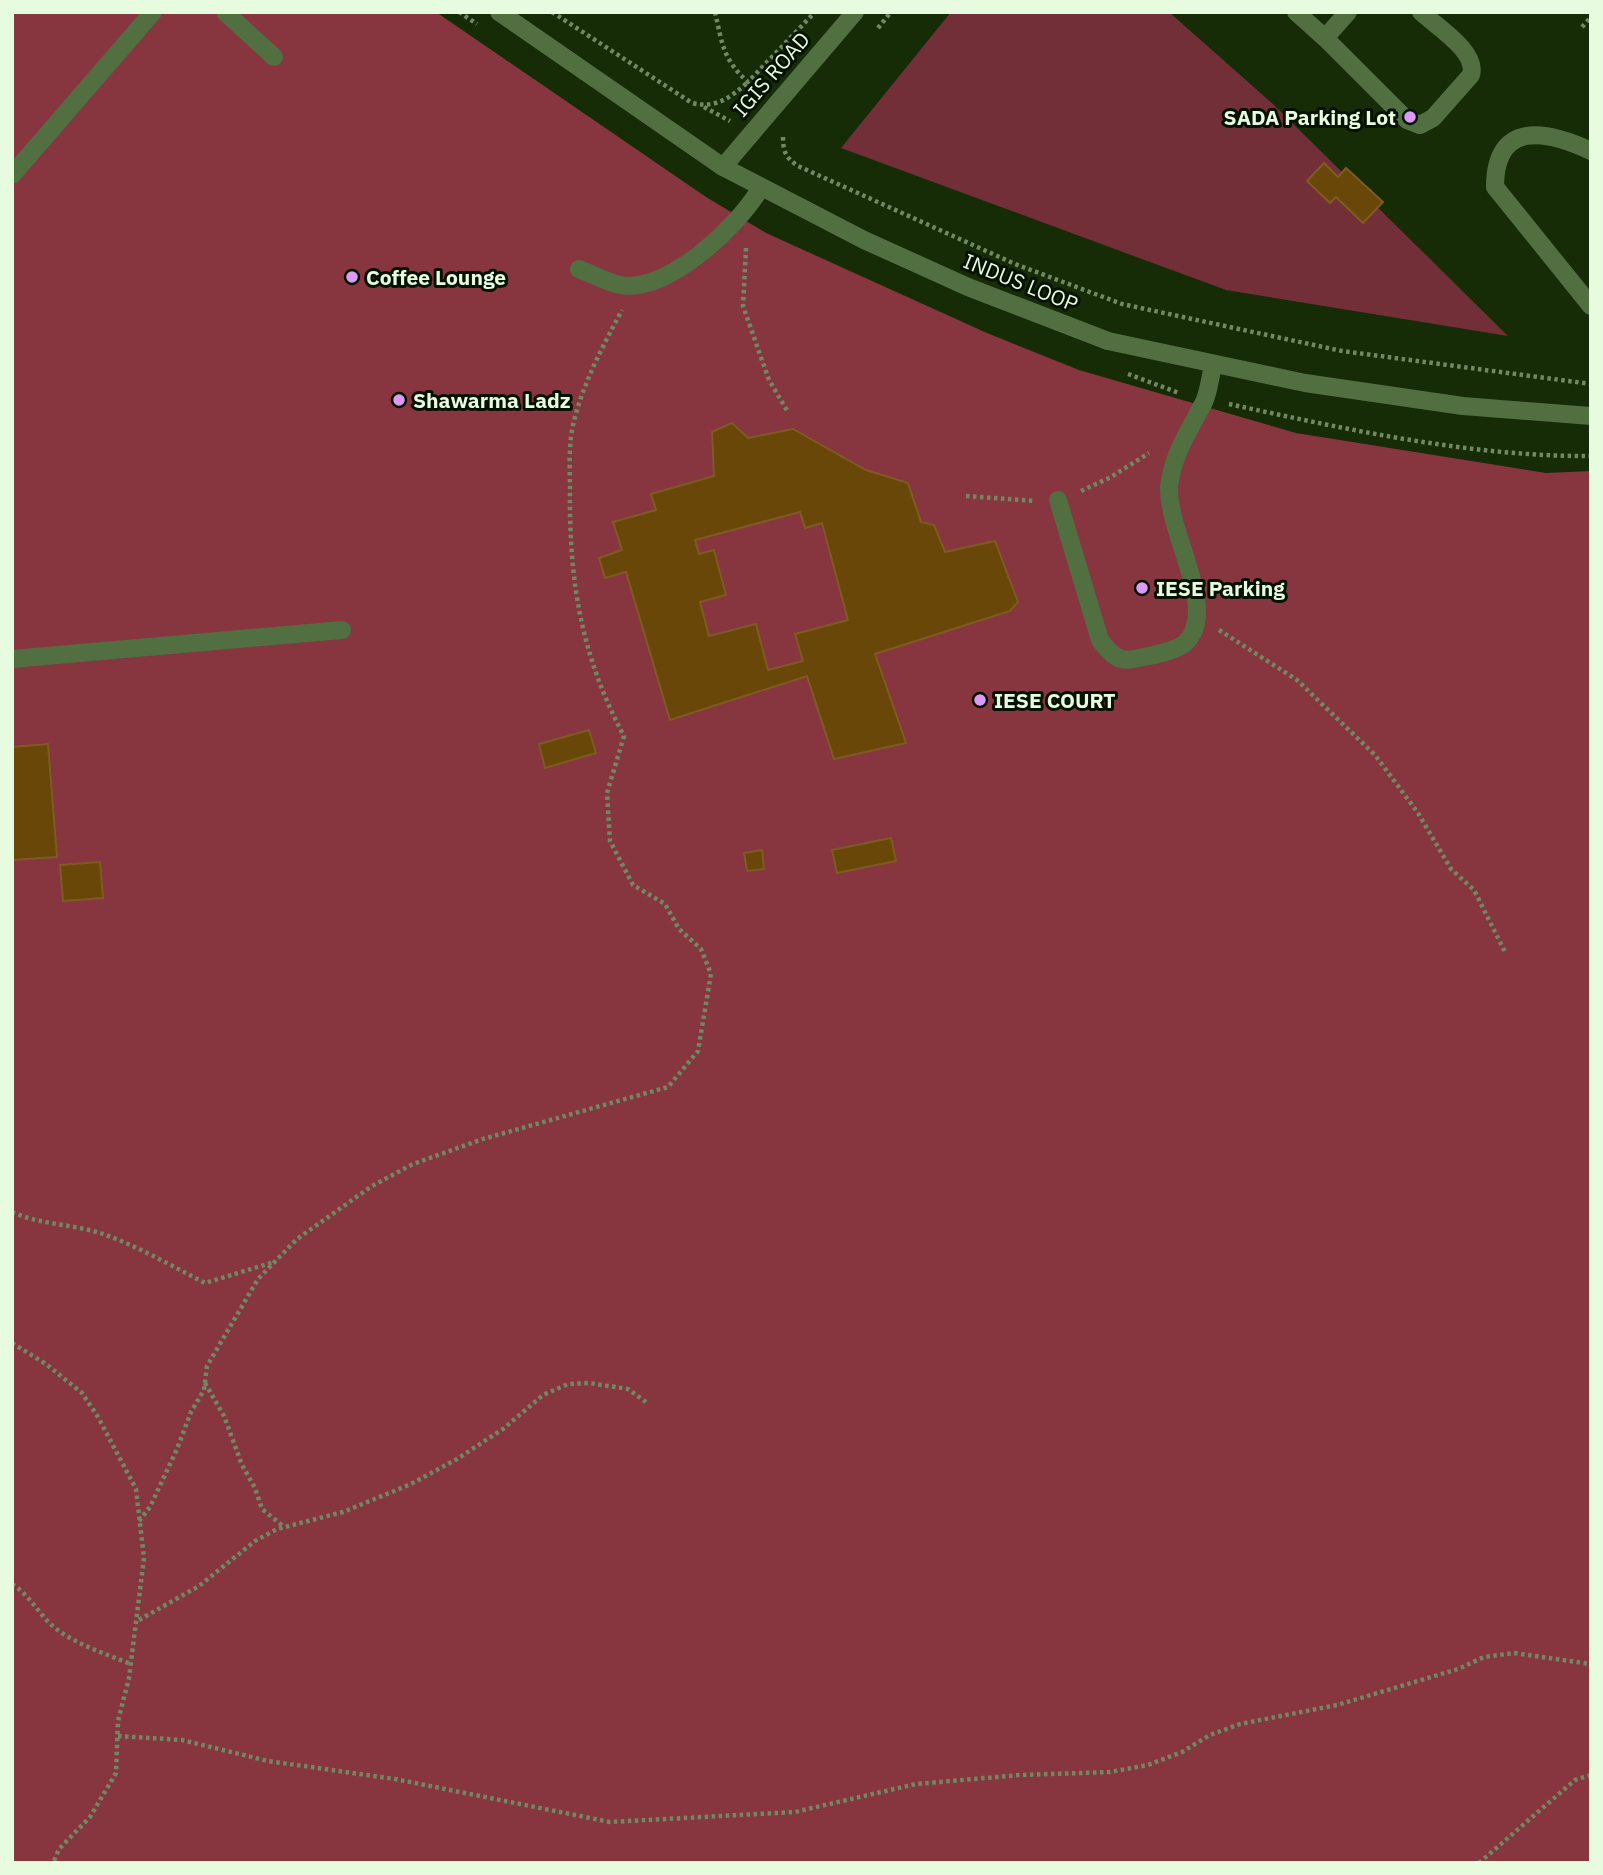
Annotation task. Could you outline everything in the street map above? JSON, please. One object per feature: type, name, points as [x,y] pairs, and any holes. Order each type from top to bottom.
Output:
[{"type":"street","points":[[12,175],[153,12]]},
{"type":"street","points":[[225,12],[274,57]]},
{"type":"street","name":"INDUS LOOP","points":[[499,12],[723,167],[760,189],[864,240],[981,292],[1108,341],[1213,366],[1305,383],[1463,406],[1591,416]]},
{"type":"street","name":"IGIS ROAD","points":[[723,167],[855,12]]},
{"type":"street","points":[[1296,12],[1407,120],[1420,125],[1433,118],[1471,75],[1473,68],[1469,56],[1422,12]]},
{"type":"street","points":[[1325,38],[1348,12]]},
{"type":"street","points":[[1591,151],[1558,137],[1535,134],[1518,139],[1503,148],[1494,165],[1494,187],[1591,306]]},
{"type":"street","points":[[579,269],[620,285],[651,283],[685,266],[748,209],[760,189]]},
{"type":"street","points":[[1058,500],[1100,640],[1108,651],[1117,658],[1131,660],[1184,645],[1194,631],[1198,617],[1195,594],[1169,505],[1169,481],[1176,456],[1205,399],[1213,366]]},
{"type":"street","points":[[12,659],[342,631]]},
{"type":"path","points":[[552,12],[677,97],[692,103],[714,104],[732,97],[815,12]]},
{"type":"path","points":[[715,12],[724,50],[732,68],[748,82]]},
{"type":"path","points":[[873,33],[891,12]]},
{"type":"path","points":[[1582,27],[1591,17]]},
{"type":"path","points":[[789,127],[783,138],[783,150],[788,159],[798,166],[1015,264],[1122,304],[1342,351],[1591,384]]},
{"type":"path","points":[[748,209],[743,306],[769,380],[788,412]]},
{"type":"path","points":[[139,1521],[150,1507],[205,1383],[207,1366],[258,1279],[297,1239],[331,1212],[413,1164],[483,1139],[668,1087],[698,1051],[711,974],[701,949],[680,929],[665,904],[633,885],[610,841],[607,793],[624,736],[609,709],[575,602],[569,543],[573,425],[599,353],[636,284]]},
{"type":"path","points":[[966,496],[1058,500],[1111,477],[1153,451]]},
{"type":"path","points":[[1198,617],[1297,680],[1375,755],[1418,813],[1451,869],[1474,890],[1505,952]]},
{"type":"path","points":[[12,1212],[26,1219],[61,1223],[100,1233],[205,1283],[276,1261]]},
{"type":"path","points":[[12,1343],[46,1364],[82,1393],[98,1417],[136,1489],[144,1558],[138,1620],[118,1736],[116,1773],[90,1817],[59,1849],[53,1863]]},
{"type":"path","points":[[205,1383],[225,1416],[242,1465],[255,1488],[262,1509],[284,1527]]},
{"type":"path","points":[[138,1620],[199,1586],[255,1541],[284,1527],[343,1512],[411,1484],[457,1459],[503,1429],[543,1395],[568,1384],[589,1383],[628,1389],[646,1402]]},
{"type":"path","points":[[12,1584],[22,1590],[56,1628],[76,1642],[131,1664]]},
{"type":"path","points":[[118,1736],[182,1740],[268,1761],[395,1779],[610,1822],[795,1812],[916,1784],[1020,1775],[1111,1772],[1148,1765],[1182,1752],[1210,1735],[1240,1724],[1337,1705],[1458,1670],[1484,1657],[1514,1653],[1591,1664]]},
{"type":"path","points":[[1479,1863],[1575,1780],[1591,1775]]},
{"type":"shaded area","points":[[12,12],[436,12],[706,197],[766,233],[987,333],[1079,370],[1296,433],[1546,473],[1591,471],[1591,1863],[12,1863]]},
{"type":"shaded area","points":[[951,12],[1169,12],[1274,105],[1508,336],[1226,290],[841,148]]},
{"type":"building","points":[[1324,163],[1338,177],[1346,168],[1383,202],[1363,223],[1336,197],[1330,203],[1307,181]]},
{"type":"building","points":[[732,423],[748,438],[793,429],[866,470],[908,483],[921,522],[934,525],[945,552],[995,541],[1018,602],[1010,611],[875,654],[906,743],[834,759],[807,676],[670,720],[626,572],[605,578],[599,558],[622,550],[613,522],[656,510],[651,494],[714,476],[712,432]],"holes":[[[800,512],[805,528],[822,523],[848,620],[795,634],[803,661],[768,670],[756,624],[709,636],[700,602],[726,595],[714,550],[699,554],[695,540]]]},
{"type":"building","points":[[589,730],[596,753],[545,768],[539,744]]},
{"type":"building","points":[[48,744],[57,857],[12,860],[12,747]]},
{"type":"building","points":[[891,838],[896,861],[837,873],[832,850]]},
{"type":"building","points":[[762,850],[764,869],[747,871],[744,853]]},
{"type":"building","points":[[100,862],[103,898],[63,901],[60,865]]},
{"type":"place","name":"SADA Parking Lot","points":[[1410,117]]},
{"type":"place","name":"Coffee Lounge","points":[[352,277]]},
{"type":"place","name":"Shawarma Ladz","points":[[399,400]]},
{"type":"place","name":"IESE Parking","points":[[1142,588]]},
{"type":"place","name":"IESE COURT","points":[[980,700]]}]
